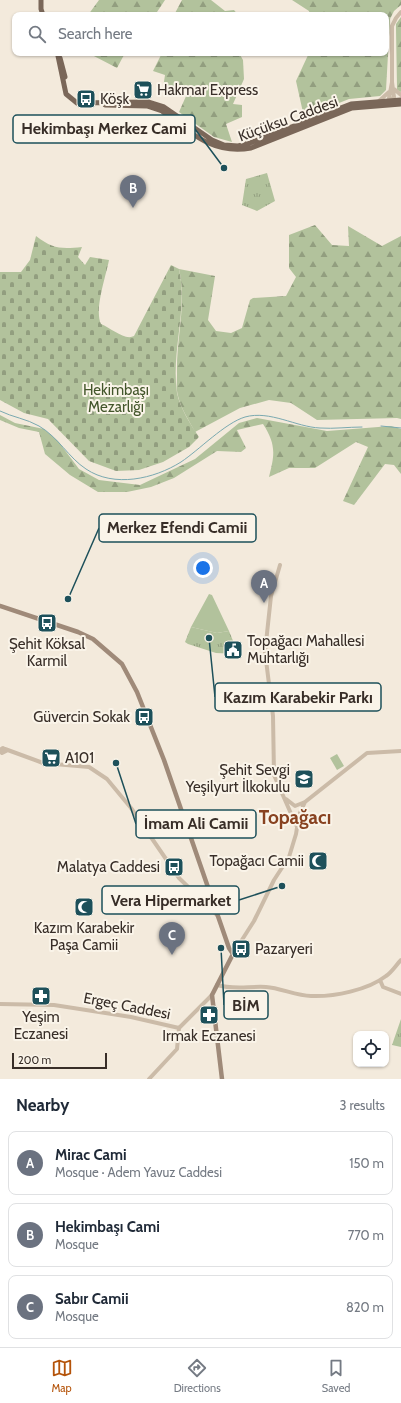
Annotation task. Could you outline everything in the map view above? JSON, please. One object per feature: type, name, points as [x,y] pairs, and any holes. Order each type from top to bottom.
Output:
[{"type":"main road","points":[[41,0],[42,12]]},
{"type":"main road","name":"Küçüksu Caddesi","points":[[58,56],[66,94],[77,103],[147,104],[162,111],[216,144],[239,148],[352,108],[367,106],[370,104],[391,103],[401,100]]},
{"type":"main road","name":"Küçüksu Caddesi","points":[[312,122],[351,104],[379,101],[401,104]]},
{"type":"main road","points":[[0,606],[78,632],[94,639],[122,664],[137,692],[164,760],[200,867],[229,948],[233,954],[212,995],[222,1068],[222,1079]]},
{"type":"street","points":[[391,103],[389,98],[392,87],[392,26],[401,12]]},
{"type":"street","points":[[392,87],[401,95]]},
{"type":"street","points":[[379,101],[388,94],[392,87]]},
{"type":"street","points":[[280,566],[271,596],[265,652],[273,716],[274,775],[296,825]]},
{"type":"street","points":[[1,750],[43,763],[89,767],[107,778],[179,878],[218,916]]},
{"type":"street","points":[[291,813],[292,807],[305,802],[367,753],[401,751]]},
{"type":"street","points":[[284,798],[300,809],[299,813]]},
{"type":"street","points":[[233,954],[257,915],[274,880],[289,857],[296,834],[296,825],[299,813],[305,802]]},
{"type":"street","points":[[291,813],[294,816],[299,813]]},
{"type":"street","points":[[218,985],[231,989],[266,987],[310,996],[348,992],[380,980],[388,975],[401,960]]},
{"type":"street","points":[[380,980],[383,987],[401,994]]},
{"type":"street","name":"Ergeç Caddesi","points":[[0,1004],[48,1005],[131,1018],[179,1028],[212,995]]},
{"type":"street","points":[[149,1079],[176,1049],[179,1028]]},
{"type":"green space","points":[[99,0],[165,0],[157,12],[90,12]]},
{"type":"green space","points":[[182,0],[211,0],[225,11],[234,10],[236,12],[176,12]]},
{"type":"green space","points":[[292,0],[401,0],[401,5],[394,11],[390,19],[389,37],[389,12],[309,11]]},
{"type":"green space","points":[[401,17],[401,92],[397,90],[396,24]]},
{"type":"green space","points":[[94,56],[123,56],[117,68]]},
{"type":"green space","points":[[160,56],[241,56],[243,60],[244,79],[233,104],[242,105],[242,117],[226,124],[232,142],[214,137],[179,112],[187,94],[163,88],[165,75],[153,71]]},
{"type":"green space","points":[[308,56],[388,56],[386,90],[380,96],[349,99],[304,117],[296,81]]},
{"type":"green space","points":[[267,173],[275,201],[257,211],[242,205],[246,179]]},
{"type":"green space","points":[[315,225],[332,245],[349,246],[348,226],[382,246],[401,236],[401,419],[317,420],[291,403],[269,400],[240,408],[195,432],[181,405],[177,391],[177,361],[182,308],[179,269],[215,276],[208,320],[216,331],[231,333],[242,328],[250,300],[253,298],[286,296],[296,277],[289,268],[289,235]]},
{"type":"green space","name":"Hekimbaşı Mezarlığı","points":[[36,236],[52,246],[63,248],[82,247],[78,257],[85,265],[90,257],[109,260],[101,293],[99,318],[101,324],[126,337],[134,336],[171,265],[179,269],[182,300],[176,362],[177,393],[178,399],[189,422],[199,437],[189,447],[163,462],[139,470],[116,471],[89,461],[48,419],[24,413],[0,400],[0,272],[21,272],[30,260]]},
{"type":"green space","points":[[0,415],[15,423],[44,429],[58,441],[79,469],[99,480],[140,485],[195,459],[239,423],[257,418],[327,431],[391,426],[401,429],[401,474],[394,465],[385,464],[354,505],[343,501],[368,447],[356,442],[315,468],[289,468],[269,477],[273,449],[270,437],[263,424],[237,430],[246,448],[241,452],[217,451],[174,478],[151,487],[127,492],[98,492],[70,475],[45,454],[39,432],[19,428],[0,420]]},
{"type":"green space","points":[[209,594],[212,595],[229,631],[217,633],[191,627]]},
{"type":"green space","points":[[191,627],[217,633],[229,631],[238,653],[216,653],[188,644],[185,642]]},
{"type":"green space","points":[[337,754],[344,766],[337,770],[330,758]]},
{"type":"green space","points":[[401,1019],[401,1047],[392,1045]]},
{"type":"waterway","points":[[0,411],[39,426],[52,436],[86,469],[97,475],[121,480],[146,477],[170,468],[188,457],[229,425],[237,420],[254,415],[273,417],[311,427],[362,427]]},
{"type":"waterway","points":[[381,426],[401,428]]},
{"type":"place","name":"Hakmar Express","points":[[143,90]]},
{"type":"place","name":"Köşk","points":[[86,99]]},
{"type":"place","name":"Hekimbaşı Merkez Cami","points":[[224,168]]},
{"type":"place","name":"Hekimbaşı Cami","points":[[133,208]]},
{"type":"place","name":"Merkez Efendi Camii","points":[[68,599]]},
{"type":"place","name":"Mirac Cami","points":[[264,603]]},
{"type":"place","name":"Şehit Köksal Karmil","points":[[47,623]]},
{"type":"place","name":"Kazım Karabekir Parkı","points":[[209,638]]},
{"type":"place","name":"Topağacı Mahallesi Muhtarlığı","points":[[233,650]]},
{"type":"place","name":"Güvercin Sokak","points":[[144,717]]},
{"type":"place","name":"A101","points":[[51,758]]},
{"type":"place","name":"İmam Ali Camii","points":[[116,763]]},
{"type":"place","name":"Şehit Sevgi Yeşilyurt İlkokulu","points":[[304,779]]},
{"type":"place","name":"Topağacı Camii","points":[[318,861]]},
{"type":"place","name":"Malatya Caddesi","points":[[174,867]]},
{"type":"place","name":"Vera Hipermarket","points":[[282,886]]},
{"type":"place","name":"Kazım Karabekir Paşa Camii","points":[[84,907]]},
{"type":"place","name":"BİM","points":[[221,948]]},
{"type":"place","name":"Pazaryeri","points":[[241,949]]},
{"type":"place","name":"Sabır Camii","points":[[172,955]]},
{"type":"place","name":"Yeşim Eczanesi","points":[[41,996]]},
{"type":"place","name":"Irmak Eczanesi","points":[[209,1015]]},
{"type":"district","name":"Topağacı","points":[[295,817]]}]
